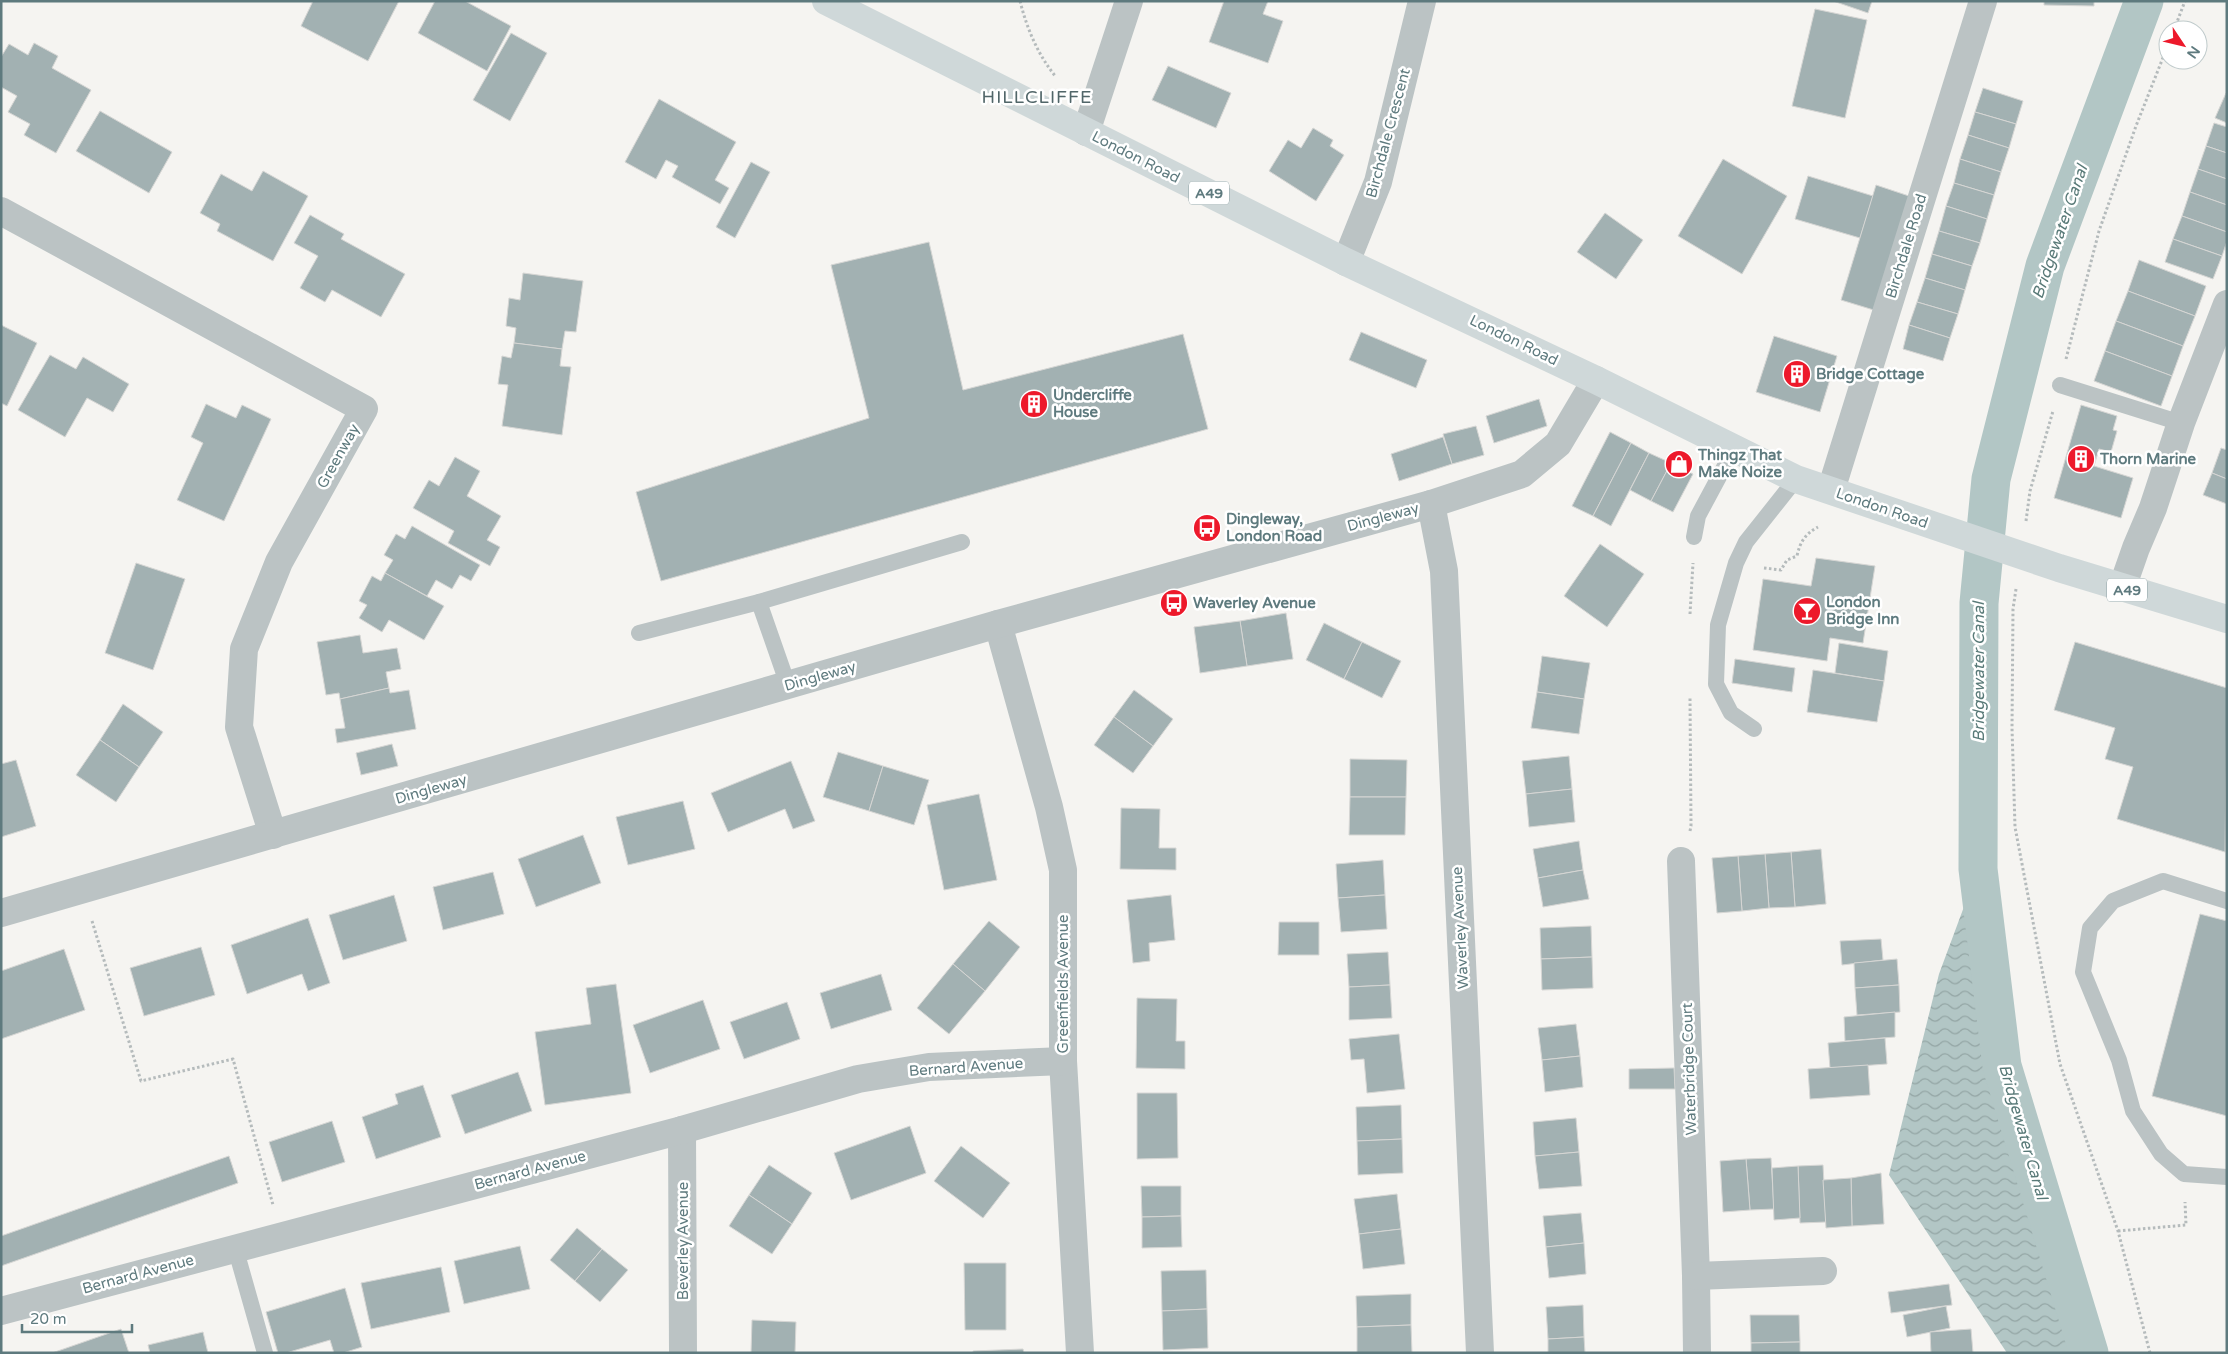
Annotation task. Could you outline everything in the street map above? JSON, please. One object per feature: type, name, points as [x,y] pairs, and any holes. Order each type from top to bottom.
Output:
[{"type":"highway","name":"London Road","points":[[826,1],[1346,262],[1735,447],[1796,479],[2029,558],[2227,619]]},
{"type":"street","points":[[1086,132],[1128,1]]},
{"type":"street","name":"Birchdale Crescent","points":[[1346,262],[1378,182],[1422,1]]},
{"type":"street","name":"Birchdale Road","points":[[1831,490],[1982,1]]},
{"type":"street","name":"Greenway","points":[[1,211],[364,409],[279,562],[244,649],[239,727],[274,835]]},
{"type":"street","points":[[2122,588],[2153,508],[2181,423],[2227,304]]},
{"type":"street","name":"Dingleway","points":[[1,913],[998,624],[1432,504],[1522,474],[1558,444],[1596,380]]},
{"type":"street","name":"Waverley Avenue","points":[[1432,504],[1444,570],[1480,1353]]},
{"type":"street","name":"Greenfields Avenue","points":[[998,624],[1049,807],[1064,870],[1063,1061],[1080,1353]]},
{"type":"street","name":"Waterbridge Court","points":[[1681,861],[1696,1276],[1697,1353]]},
{"type":"street","name":"Bernard Avenue","points":[[1,1311],[281,1235],[682,1130],[858,1079],[929,1067],[1063,1061]]},
{"type":"street","name":"Beverley Avenue","points":[[682,1130],[683,1353]]},
{"type":"street","points":[[1696,1276],[1823,1271]]},
{"type":"lane","points":[[2060,385],[2181,423]]},
{"type":"lane","points":[[1694,537],[1698,516],[1735,447]]},
{"type":"lane","points":[[1754,729],[1731,713],[1716,684],[1718,625],[1736,563],[1746,542],[1796,479]]},
{"type":"lane","points":[[639,633],[759,602],[962,542]]},
{"type":"lane","points":[[759,602],[788,685]]},
{"type":"lane","points":[[2227,901],[2163,881],[2113,901],[2090,928],[2083,972],[2119,1060],[2133,1111],[2161,1154],[2184,1174],[2227,1177]]},
{"type":"lane","points":[[235,1248],[265,1353]]},
{"type":"path","points":[[1020,1],[1025,22],[1043,61],[1056,77]]},
{"type":"path","points":[[2178,20],[2185,1]]},
{"type":"path","points":[[1797,556],[1799,543],[1818,527]]},
{"type":"path","points":[[2012,728],[2015,827],[2060,1064],[2118,1231],[2150,1353]]},
{"type":"path","points":[[83,889],[141,1081],[233,1060],[281,1235]]},
{"type":"path","points":[[2118,1231],[2186,1225],[2184,1174]]},
{"type":"water","points":[[1978,869],[2002,1066],[2089,1353],[2007,1353],[1889,1175],[1939,974]]},
{"type":"building","points":[[313,1],[399,1],[368,61],[301,26]]},
{"type":"building","points":[[435,1],[465,1],[511,26],[487,71],[418,33]]},
{"type":"building","points":[[1224,1],[1268,1],[1263,14],[1283,21],[1268,63],[1209,42]]},
{"type":"building","points":[[1833,1],[1872,1],[1868,13]]},
{"type":"building","points":[[2044,1],[2094,1],[2094,6],[2044,5]]},
{"type":"building","points":[[1815,9],[1867,20],[1845,118],[1792,106]]},
{"type":"building","points":[[511,33],[547,53],[510,121],[473,100]]},
{"type":"building","points":[[34,43],[58,56],[52,68],[91,90],[56,153],[24,135],[30,124],[8,112],[17,96],[1,87],[1,57],[9,44],[28,55]]},
{"type":"building","points":[[1168,66],[1231,93],[1216,128],[1152,100]]},
{"type":"building","points":[[1983,88],[2023,101],[2016,124],[1975,112]]},
{"type":"building","points":[[2227,93],[2227,123],[2215,118]]},
{"type":"building","points":[[659,99],[736,142],[715,180],[729,188],[720,204],[672,177],[678,166],[666,160],[656,179],[625,162]]},
{"type":"building","points":[[100,111],[172,152],[149,193],[76,151]]},
{"type":"building","points":[[1975,112],[2016,124],[2009,148],[1968,135]]},
{"type":"building","points":[[2214,123],[2227,127],[2227,153],[2206,146]]},
{"type":"building","points":[[1313,128],[1333,140],[1330,146],[1344,155],[1316,201],[1269,171],[1288,140],[1301,148]]},
{"type":"building","points":[[1968,135],[2009,148],[2001,172],[1960,159]]},
{"type":"building","points":[[2206,146],[2227,153],[2227,179],[2198,169]]},
{"type":"building","points":[[1723,159],[1787,196],[1742,274],[1678,236]]},
{"type":"building","points":[[1960,159],[2001,172],[1994,195],[1954,183]]},
{"type":"building","points":[[751,162],[770,172],[735,238],[716,227]]},
{"type":"building","points":[[2198,169],[2227,179],[2227,205],[2190,192]]},
{"type":"building","points":[[263,171],[308,196],[273,261],[217,231],[220,224],[200,213],[221,174],[252,191]]},
{"type":"building","points":[[1808,176],[1873,196],[1860,238],[1795,219]]},
{"type":"building","points":[[1954,183],[1994,195],[1987,219],[1946,206]]},
{"type":"building","points":[[1876,185],[1912,197],[1877,311],[1841,300]]},
{"type":"building","points":[[2190,192],[2227,205],[2227,232],[2182,216]]},
{"type":"building","points":[[1946,206],[1987,219],[1980,243],[1939,231]]},
{"type":"building","points":[[1605,213],[1643,240],[1616,279],[1577,252]]},
{"type":"building","points":[[310,215],[344,234],[341,239],[405,274],[381,317],[332,290],[325,302],[300,288],[318,256],[294,243]]},
{"type":"building","points":[[2182,216],[2227,232],[2227,241],[2222,256],[2173,239]]},
{"type":"building","points":[[1939,231],[1980,243],[1972,266],[1932,254]]},
{"type":"building","points":[[2173,239],[2222,256],[2213,279],[2165,262]]},
{"type":"building","name":"Undercliffe House","points":[[929,242],[963,390],[1183,334],[1208,429],[661,581],[636,492],[869,418],[831,265]]},
{"type":"building","points":[[1932,254],[1972,266],[1965,290],[1925,278]]},
{"type":"building","points":[[2139,260],[2206,286],[2195,316],[2128,291]]},
{"type":"building","points":[[523,273],[583,281],[576,332],[565,331],[562,349],[514,343],[516,328],[506,326],[509,298],[520,300]]},
{"type":"building","points":[[1925,278],[1965,290],[1958,314],[1917,302]]},
{"type":"building","points":[[2128,291],[2195,316],[2183,346],[2116,321]]},
{"type":"building","points":[[1917,302],[1958,314],[1950,338],[1909,325]]},
{"type":"building","points":[[2116,321],[2183,346],[2172,376],[2105,351]]},
{"type":"building","points":[[1,325],[37,343],[7,406],[1,403]]},
{"type":"building","points":[[1909,325],[1950,338],[1943,361],[1903,349]]},
{"type":"building","points":[[1361,332],[1427,360],[1416,388],[1349,360]]},
{"type":"building","name":"Bridge Cottage","points":[[1774,336],[1837,356],[1820,412],[1756,392]]},
{"type":"building","points":[[514,343],[562,349],[560,366],[571,367],[562,435],[502,426],[508,385],[498,384],[502,356],[511,358]]},
{"type":"building","points":[[2105,351],[2172,376],[2161,406],[2094,381]]},
{"type":"building","points":[[50,355],[76,369],[83,357],[129,384],[113,412],[87,398],[65,437],[18,410]]},
{"type":"building","points":[[1539,399],[1547,426],[1494,443],[1486,416]]},
{"type":"building","points":[[206,404],[236,418],[242,405],[271,419],[224,521],[177,500],[203,443],[191,437]]},
{"type":"building","name":"Thorn Marine","points":[[2081,405],[2117,416],[2113,430],[2117,431],[2111,452],[2099,449],[2094,466],[2133,478],[2121,518],[2054,498]]},
{"type":"building","points":[[1476,426],[1484,455],[1452,464],[1443,434]]},
{"type":"building","points":[[1610,432],[1631,443],[1593,516],[1572,506]]},
{"type":"building","points":[[1443,437],[1452,464],[1399,481],[1391,454]]},
{"type":"building","points":[[1631,443],[1649,453],[1611,526],[1593,516]]},
{"type":"building","points":[[2221,448],[2227,450],[2227,479],[2212,473]]},
{"type":"building","points":[[1649,453],[1671,463],[1651,501],[1630,490]]},
{"type":"building","points":[[455,457],[480,471],[467,496],[501,516],[487,540],[500,547],[490,566],[448,543],[454,531],[413,508],[429,480],[439,486]]},
{"type":"building","points":[[1671,463],[1693,474],[1673,512],[1651,501]]},
{"type":"building","points":[[2212,473],[2227,479],[2227,504],[2203,495]]},
{"type":"building","points":[[412,526],[480,565],[471,581],[460,575],[452,589],[436,580],[427,596],[385,573],[393,560],[384,555],[396,534],[405,539]]},
{"type":"building","points":[[1600,544],[1644,574],[1607,627],[1564,596]]},
{"type":"building","points":[[1816,558],[1875,566],[1863,643],[1830,638],[1827,661],[1753,650],[1763,579],[1811,586]]},
{"type":"building","points":[[136,563],[185,579],[153,670],[105,653]]},
{"type":"building","points":[[385,573],[444,606],[424,640],[389,620],[382,632],[359,618],[367,605],[359,601],[372,576],[381,581]]},
{"type":"building","points":[[1286,613],[1293,659],[1247,666],[1240,621]]},
{"type":"building","points":[[1240,621],[1247,666],[1200,673],[1194,627]]},
{"type":"building","points":[[1324,623],[1362,642],[1344,679],[1306,660]]},
{"type":"building","points":[[360,635],[363,653],[397,648],[401,669],[386,672],[389,688],[340,699],[339,693],[326,695],[317,642]]},
{"type":"building","points":[[1362,642],[1401,661],[1382,698],[1344,679]]},
{"type":"building","points":[[2075,642],[2227,688],[2225,852],[2117,819],[2133,767],[2105,759],[2115,728],[2054,710]]},
{"type":"building","points":[[1839,643],[1888,651],[1884,681],[1835,673]]},
{"type":"building","points":[[1542,656],[1590,663],[1584,699],[1537,692]]},
{"type":"building","points":[[1735,659],[1795,668],[1792,692],[1732,683]]},
{"type":"building","points":[[1813,670],[1884,681],[1877,722],[1807,712]]},
{"type":"building","points":[[389,688],[390,693],[409,690],[416,729],[337,743],[335,729],[345,728],[340,699]]},
{"type":"building","points":[[1134,690],[1173,719],[1153,746],[1114,717]]},
{"type":"building","points":[[1537,692],[1584,699],[1579,734],[1531,728]]},
{"type":"building","points":[[123,704],[163,732],[139,767],[100,740]]},
{"type":"building","points":[[1114,717],[1153,746],[1133,773],[1094,745]]},
{"type":"building","points":[[100,740],[139,767],[116,802],[76,775]]},
{"type":"building","points":[[392,744],[398,766],[361,775],[356,753]]},
{"type":"building","points":[[838,752],[883,766],[869,811],[823,797]]},
{"type":"building","points":[[1569,756],[1572,789],[1526,794],[1522,761]]},
{"type":"building","points":[[1350,759],[1407,760],[1406,797],[1350,797]]},
{"type":"building","points":[[16,760],[36,826],[1,837],[1,764]]},
{"type":"building","points":[[791,761],[815,821],[793,829],[785,809],[728,832],[711,793]]},
{"type":"building","points":[[883,766],[929,780],[914,825],[869,811]]},
{"type":"building","points":[[1572,789],[1575,822],[1529,827],[1526,794]]},
{"type":"building","points":[[979,794],[997,880],[944,890],[927,805]]},
{"type":"building","points":[[1350,797],[1406,797],[1405,835],[1349,835]]},
{"type":"building","points":[[683,801],[695,849],[628,865],[616,817]]},
{"type":"building","points":[[1121,808],[1160,809],[1159,848],[1176,848],[1176,870],[1120,869]]},
{"type":"building","points":[[583,835],[601,883],[536,907],[518,859]]},
{"type":"building","points":[[1579,841],[1583,870],[1538,878],[1533,849]]},
{"type":"building","points":[[1821,849],[1826,904],[1795,907],[1791,852]]},
{"type":"building","points":[[1791,852],[1795,907],[1769,908],[1765,854]]},
{"type":"building","points":[[1765,854],[1769,908],[1742,911],[1738,856]]},
{"type":"building","points":[[1738,856],[1742,911],[1717,913],[1712,858]]},
{"type":"building","points":[[1383,860],[1385,895],[1338,898],[1336,864]]},
{"type":"building","points":[[1583,870],[1589,899],[1543,907],[1538,878]]},
{"type":"building","points":[[493,872],[504,914],[443,930],[433,887]]},
{"type":"building","points":[[394,895],[407,941],[343,960],[329,915]]},
{"type":"building","points":[[1171,895],[1175,940],[1149,943],[1150,961],[1133,963],[1127,900]]},
{"type":"building","points":[[1385,895],[1387,929],[1341,932],[1338,898]]},
{"type":"building","points":[[2200,914],[2227,921],[2227,1116],[2152,1096]]},
{"type":"building","points":[[308,918],[330,983],[308,991],[302,974],[247,994],[231,945]]},
{"type":"building","points":[[989,921],[1020,947],[985,991],[953,964]]},
{"type":"building","points":[[1279,922],[1319,922],[1319,955],[1278,955]]},
{"type":"building","points":[[1591,926],[1592,957],[1541,959],[1540,928]]},
{"type":"building","points":[[1881,939],[1883,960],[1842,965],[1840,941]]},
{"type":"building","points":[[201,947],[215,995],[144,1016],[130,968]]},
{"type":"building","points":[[64,949],[85,1010],[1,1039],[1,971]]},
{"type":"building","points":[[1388,952],[1390,985],[1349,987],[1347,954]]},
{"type":"building","points":[[1592,957],[1593,988],[1542,990],[1541,959]]},
{"type":"building","points":[[1897,959],[1899,985],[1855,988],[1854,963]]},
{"type":"building","points":[[953,964],[985,991],[949,1034],[917,1008]]},
{"type":"building","points":[[881,974],[892,1010],[831,1029],[820,993]]},
{"type":"building","points":[[616,984],[631,1093],[545,1105],[535,1032],[591,1024],[586,988]]},
{"type":"building","points":[[1390,985],[1392,1018],[1349,1020],[1349,987]]},
{"type":"building","points":[[1899,985],[1900,1012],[1857,1015],[1855,988]]},
{"type":"building","points":[[1137,998],[1177,999],[1176,1041],[1185,1041],[1185,1069],[1136,1068]]},
{"type":"building","points":[[703,1000],[720,1049],[650,1073],[633,1025]]},
{"type":"building","points":[[787,1002],[800,1039],[744,1059],[730,1022]]},
{"type":"building","points":[[1895,1012],[1895,1037],[1845,1041],[1844,1017]]},
{"type":"building","points":[[1576,1024],[1580,1056],[1542,1060],[1538,1028]]},
{"type":"building","points":[[1399,1034],[1405,1089],[1367,1093],[1364,1059],[1351,1060],[1349,1039]]},
{"type":"building","points":[[1885,1038],[1887,1064],[1830,1068],[1828,1043]]},
{"type":"building","points":[[1580,1056],[1583,1087],[1545,1092],[1542,1060]]},
{"type":"building","points":[[1868,1065],[1870,1095],[1810,1099],[1808,1069]]},
{"type":"building","points":[[1674,1068],[1675,1089],[1629,1089],[1629,1069]]},
{"type":"building","points":[[518,1072],[532,1111],[465,1134],[451,1095]]},
{"type":"building","points":[[423,1085],[441,1137],[376,1159],[362,1117],[398,1104],[395,1094]]},
{"type":"building","points":[[1137,1093],[1177,1093],[1178,1158],[1137,1159]]},
{"type":"building","points":[[1401,1105],[1402,1139],[1357,1141],[1356,1107]]},
{"type":"building","points":[[1576,1118],[1579,1152],[1535,1156],[1533,1122]]},
{"type":"building","points":[[332,1121],[345,1162],[282,1182],[269,1142]]},
{"type":"building","points":[[910,1126],[926,1173],[851,1200],[834,1153]]},
{"type":"building","points":[[1402,1139],[1403,1173],[1358,1175],[1357,1141]]},
{"type":"building","points":[[961,1146],[1010,1183],[983,1218],[934,1181]]},
{"type":"building","points":[[1579,1152],[1582,1186],[1539,1189],[1535,1156]]},
{"type":"building","points":[[229,1156],[238,1183],[1,1266],[1,1236]]},
{"type":"building","points":[[1771,1158],[1774,1209],[1750,1210],[1746,1159]]},
{"type":"building","points":[[1746,1159],[1750,1210],[1723,1212],[1720,1161]]},
{"type":"building","points":[[769,1165],[812,1193],[792,1224],[749,1195]]},
{"type":"building","points":[[1823,1165],[1826,1222],[1800,1223],[1798,1166]]},
{"type":"building","points":[[1798,1166],[1800,1218],[1774,1220],[1772,1168]]},
{"type":"building","points":[[1881,1173],[1884,1224],[1852,1226],[1851,1178]]},
{"type":"building","points":[[1851,1178],[1852,1226],[1826,1228],[1823,1180]]},
{"type":"building","points":[[1141,1186],[1181,1186],[1181,1216],[1142,1217]]},
{"type":"building","points":[[1397,1194],[1401,1229],[1359,1234],[1354,1199]]},
{"type":"building","points":[[749,1195],[792,1224],[772,1254],[729,1226]]},
{"type":"building","points":[[1581,1213],[1584,1243],[1546,1247],[1543,1216]]},
{"type":"building","points":[[1181,1216],[1182,1247],[1142,1248],[1142,1217]]},
{"type":"building","points":[[577,1228],[602,1249],[575,1281],[550,1260]]},
{"type":"building","points":[[1401,1229],[1405,1264],[1363,1269],[1359,1234]]},
{"type":"building","points":[[1584,1243],[1586,1274],[1549,1278],[1546,1247]]},
{"type":"building","points":[[520,1246],[530,1289],[464,1304],[454,1261]]},
{"type":"building","points":[[602,1249],[628,1270],[600,1302],[575,1281]]},
{"type":"building","points":[[964,1263],[1006,1263],[1006,1330],[965,1330]]},
{"type":"building","points":[[441,1267],[450,1312],[371,1329],[361,1283]]},
{"type":"building","points":[[1206,1270],[1207,1309],[1162,1311],[1161,1271]]},
{"type":"building","points":[[1949,1284],[1952,1305],[1891,1313],[1888,1292]]},
{"type":"building","points":[[345,1288],[362,1347],[343,1353],[334,1353],[330,1340],[286,1353],[278,1353],[266,1312]]},
{"type":"building","points":[[1411,1294],[1411,1325],[1357,1327],[1356,1296]]},
{"type":"building","points":[[1583,1305],[1584,1337],[1548,1339],[1546,1307]]},
{"type":"building","points":[[1946,1306],[1950,1328],[1907,1337],[1903,1315]]},
{"type":"building","points":[[1207,1309],[1208,1348],[1163,1350],[1162,1311]]},
{"type":"building","points":[[1750,1315],[1799,1315],[1800,1342],[1751,1343]]},
{"type":"building","points":[[752,1320],[796,1322],[795,1353],[751,1353]]},
{"type":"building","points":[[1411,1325],[1412,1353],[1357,1353],[1357,1327]]},
{"type":"building","points":[[121,1329],[129,1353],[52,1353]]},
{"type":"building","points":[[1971,1329],[1973,1353],[1931,1353],[1930,1332]]},
{"type":"building","points":[[203,1332],[208,1353],[150,1353],[148,1345]]},
{"type":"building","points":[[1584,1337],[1585,1353],[1548,1353],[1548,1339]]},
{"type":"building","points":[[1800,1342],[1800,1353],[1751,1353],[1751,1343]]},
{"type":"building","points":[[1023,1349],[1024,1353],[973,1353],[973,1351]]},
{"type":"waterway","name":"Bridgewater Canal","points":[[2089,1353],[2002,1066],[1978,869],[1979,603],[1991,479],[2045,266],[2144,1]]},
{"type":"place","name":"Bridge Cottage","points":[[1797,374]]},
{"type":"place","name":"Undercliffe House","points":[[1034,404]]},
{"type":"place","name":"Thorn Marine","points":[[2081,459]]},
{"type":"place","name":"Thingz That Make Noize","points":[[1679,464]]},
{"type":"place","name":"Dingleway, London Road","points":[[1207,528]]},
{"type":"place","name":"Waverley Avenue","points":[[1174,603]]},
{"type":"place","name":"London Bridge Inn","points":[[1807,611]]},
{"type":"district","name":"HILLCLIFFE","points":[[1037,97]]}]
